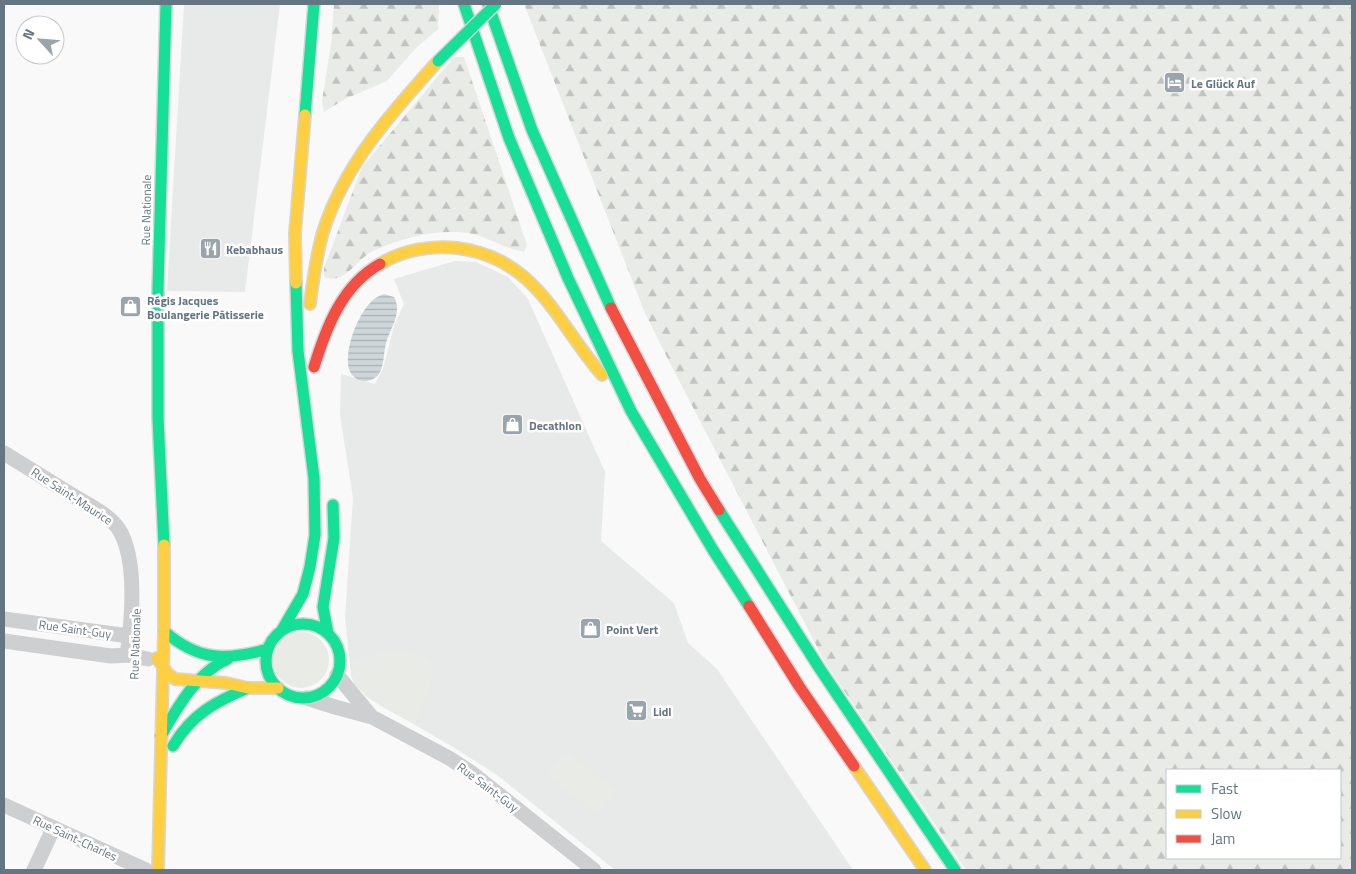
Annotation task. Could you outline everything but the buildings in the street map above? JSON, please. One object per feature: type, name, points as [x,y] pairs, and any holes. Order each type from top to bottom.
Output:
[{"type":"main road","name":"Rue Nationale","points":[[152,540],[158,418],[158,289],[166,4]]},
{"type":"main road","points":[[282,630],[300,624],[320,627],[335,642],[340,664],[337,676],[332,684],[317,695],[307,698],[286,694],[271,680],[267,670],[266,659],[271,641],[282,630],[303,594],[315,535],[314,478],[298,351],[295,233],[314,4]]},
{"type":"main road","points":[[464,4],[513,147],[568,278],[631,411],[713,550],[794,678],[924,870]]},
{"type":"main road","points":[[296,311],[316,230],[340,172],[381,113],[487,4],[548,168],[616,320],[700,479],[820,669],[955,870]]},
{"type":"main road","points":[[310,311],[315,265],[323,232],[334,202],[347,176],[387,118],[435,59],[496,4]]},
{"type":"main road","points":[[542,124],[548,168]]},
{"type":"main road","points":[[311,339],[314,371],[327,326],[344,298],[361,278],[378,265],[397,255],[414,250],[432,246],[467,248],[499,259],[528,280],[554,308],[581,349],[631,411]]},
{"type":"main road","name":"Rue Nationale","points":[[147,868],[161,773],[162,734],[164,529],[158,418]]},
{"type":"main road","points":[[328,633],[323,607],[334,538],[332,494]]},
{"type":"main road","points":[[164,631],[176,642],[194,653],[228,659]]},
{"type":"main road","points":[[149,759],[162,734],[199,682],[213,666],[228,659],[268,649]]},
{"type":"main road","points":[[149,657],[176,678],[199,682],[226,683],[248,688],[278,688]]},
{"type":"main road","points":[[161,773],[181,732],[195,716],[248,688]]},
{"type":"street","name":"Rue Saint-Maurice","points":[[4,453],[87,504],[117,527],[128,549],[130,562],[132,612],[130,640]]},
{"type":"street","name":"Rue Saint-Guy","points":[[4,618],[122,635],[130,640]]},
{"type":"street","points":[[127,656],[130,640]]},
{"type":"street","name":"Rue Saint-Guy","points":[[4,641],[111,656],[149,657]]},
{"type":"street","name":"Rue Saint-Guy","points":[[337,676],[372,717]]},
{"type":"street","name":"Rue Saint-Guy","points":[[307,698],[372,717],[449,758],[472,773],[594,870]]},
{"type":"street","name":"Rue Saint-Charles","points":[[4,805],[53,829],[147,868]]},
{"type":"street","points":[[34,870],[53,829]]},
{"type":"shaded area","points":[[184,4],[280,4],[245,292],[167,291]]},
{"type":"shaded area","points":[[455,261],[476,262],[508,277],[528,299],[605,472],[601,541],[674,603],[688,643],[717,669],[853,870],[615,870],[497,775],[367,697],[354,683],[351,675],[345,618],[353,498],[340,415],[341,374],[375,384],[383,369],[394,326],[404,304],[394,279]]},
{"type":"shaded area","points":[[384,294],[394,297],[397,314],[387,340],[382,366],[376,378],[367,381],[358,380],[351,374],[349,369],[348,352],[350,343],[357,324],[366,308],[374,299]]},
{"type":"green space","points":[[334,4],[439,4],[438,29],[415,49],[387,81],[345,99],[324,112],[322,101],[331,44]]},
{"type":"green space","points":[[524,4],[1352,4],[1352,870],[966,870],[826,664],[645,313]]},
{"type":"green space","points":[[454,57],[464,57],[527,245],[524,252],[473,234],[461,232],[435,233],[386,245],[363,258],[351,270],[339,278],[324,277],[324,268],[362,167]]},
{"type":"green space","points":[[296,632],[306,632],[321,640],[327,649],[329,660],[327,671],[321,680],[306,688],[296,688],[285,683],[278,676],[273,665],[273,655],[278,644],[285,637]]},
{"type":"green space","points":[[402,652],[415,654],[425,658],[430,663],[432,671],[429,690],[414,724],[375,702],[352,679],[352,666],[357,659],[378,653]]},
{"type":"green space","points":[[568,752],[615,791],[600,809],[592,811],[587,808],[547,773],[561,756],[564,758]]},
{"type":"traffic: fast","points":[[164,545],[158,418],[158,289],[166,4]]},
{"type":"traffic: fast","points":[[305,115],[314,4]]},
{"type":"traffic: fast","points":[[464,4],[509,138],[568,278],[631,411],[713,550],[749,606]]},
{"type":"traffic: fast","points":[[488,4],[532,130],[611,308]]},
{"type":"traffic: fast","points":[[438,61],[496,4]]},
{"type":"traffic: fast","points":[[282,630],[303,594],[315,535],[314,478],[298,351],[296,283]]},
{"type":"traffic: fast","points":[[328,633],[323,607],[334,538],[333,505]]},
{"type":"traffic: fast","points":[[719,510],[820,669],[955,870]]},
{"type":"traffic: fast","points":[[303,624],[324,630],[334,640],[340,661],[334,682],[324,692],[303,698],[282,692],[272,682],[266,661],[272,640],[282,630],[303,624]]},
{"type":"traffic: fast","points":[[164,631],[189,648],[213,656],[239,655],[268,649]]},
{"type":"traffic: fast","points":[[161,736],[181,703],[197,682],[217,665],[228,659]]},
{"type":"traffic: fast","points":[[173,746],[188,725],[205,710],[225,698],[248,688]]},
{"type":"traffic: slow","points":[[310,304],[323,232],[343,184],[371,140],[438,61]]},
{"type":"traffic: slow","points":[[296,283],[295,233],[305,115]]},
{"type":"traffic: slow","points":[[380,264],[408,252],[427,248],[447,247],[484,254],[507,265],[526,279],[542,295],[602,375]]},
{"type":"traffic: slow","points":[[158,870],[164,631],[164,545]]},
{"type":"traffic: slow","points":[[157,658],[168,674],[175,679],[226,683],[248,688],[278,688]]},
{"type":"traffic: slow","points":[[854,766],[925,870]]},
{"type":"traffic: jam","points":[[314,367],[324,337],[337,309],[355,283],[380,264]]},
{"type":"traffic: jam","points":[[611,308],[700,479],[719,510]]},
{"type":"traffic: jam","points":[[749,606],[799,686],[854,766]]},
{"type":"place","name":"Le Glück Auf","points":[[1175,83]]},
{"type":"place","name":"Kebabhaus","points":[[210,249]]},
{"type":"place","name":"Régis Jacques Boulangerie Pâtisserie","points":[[131,307]]},
{"type":"place","name":"Decathlon","points":[[513,425]]},
{"type":"place","name":"Point Vert","points":[[590,629]]},
{"type":"place","name":"Lidl","points":[[637,711]]}]
